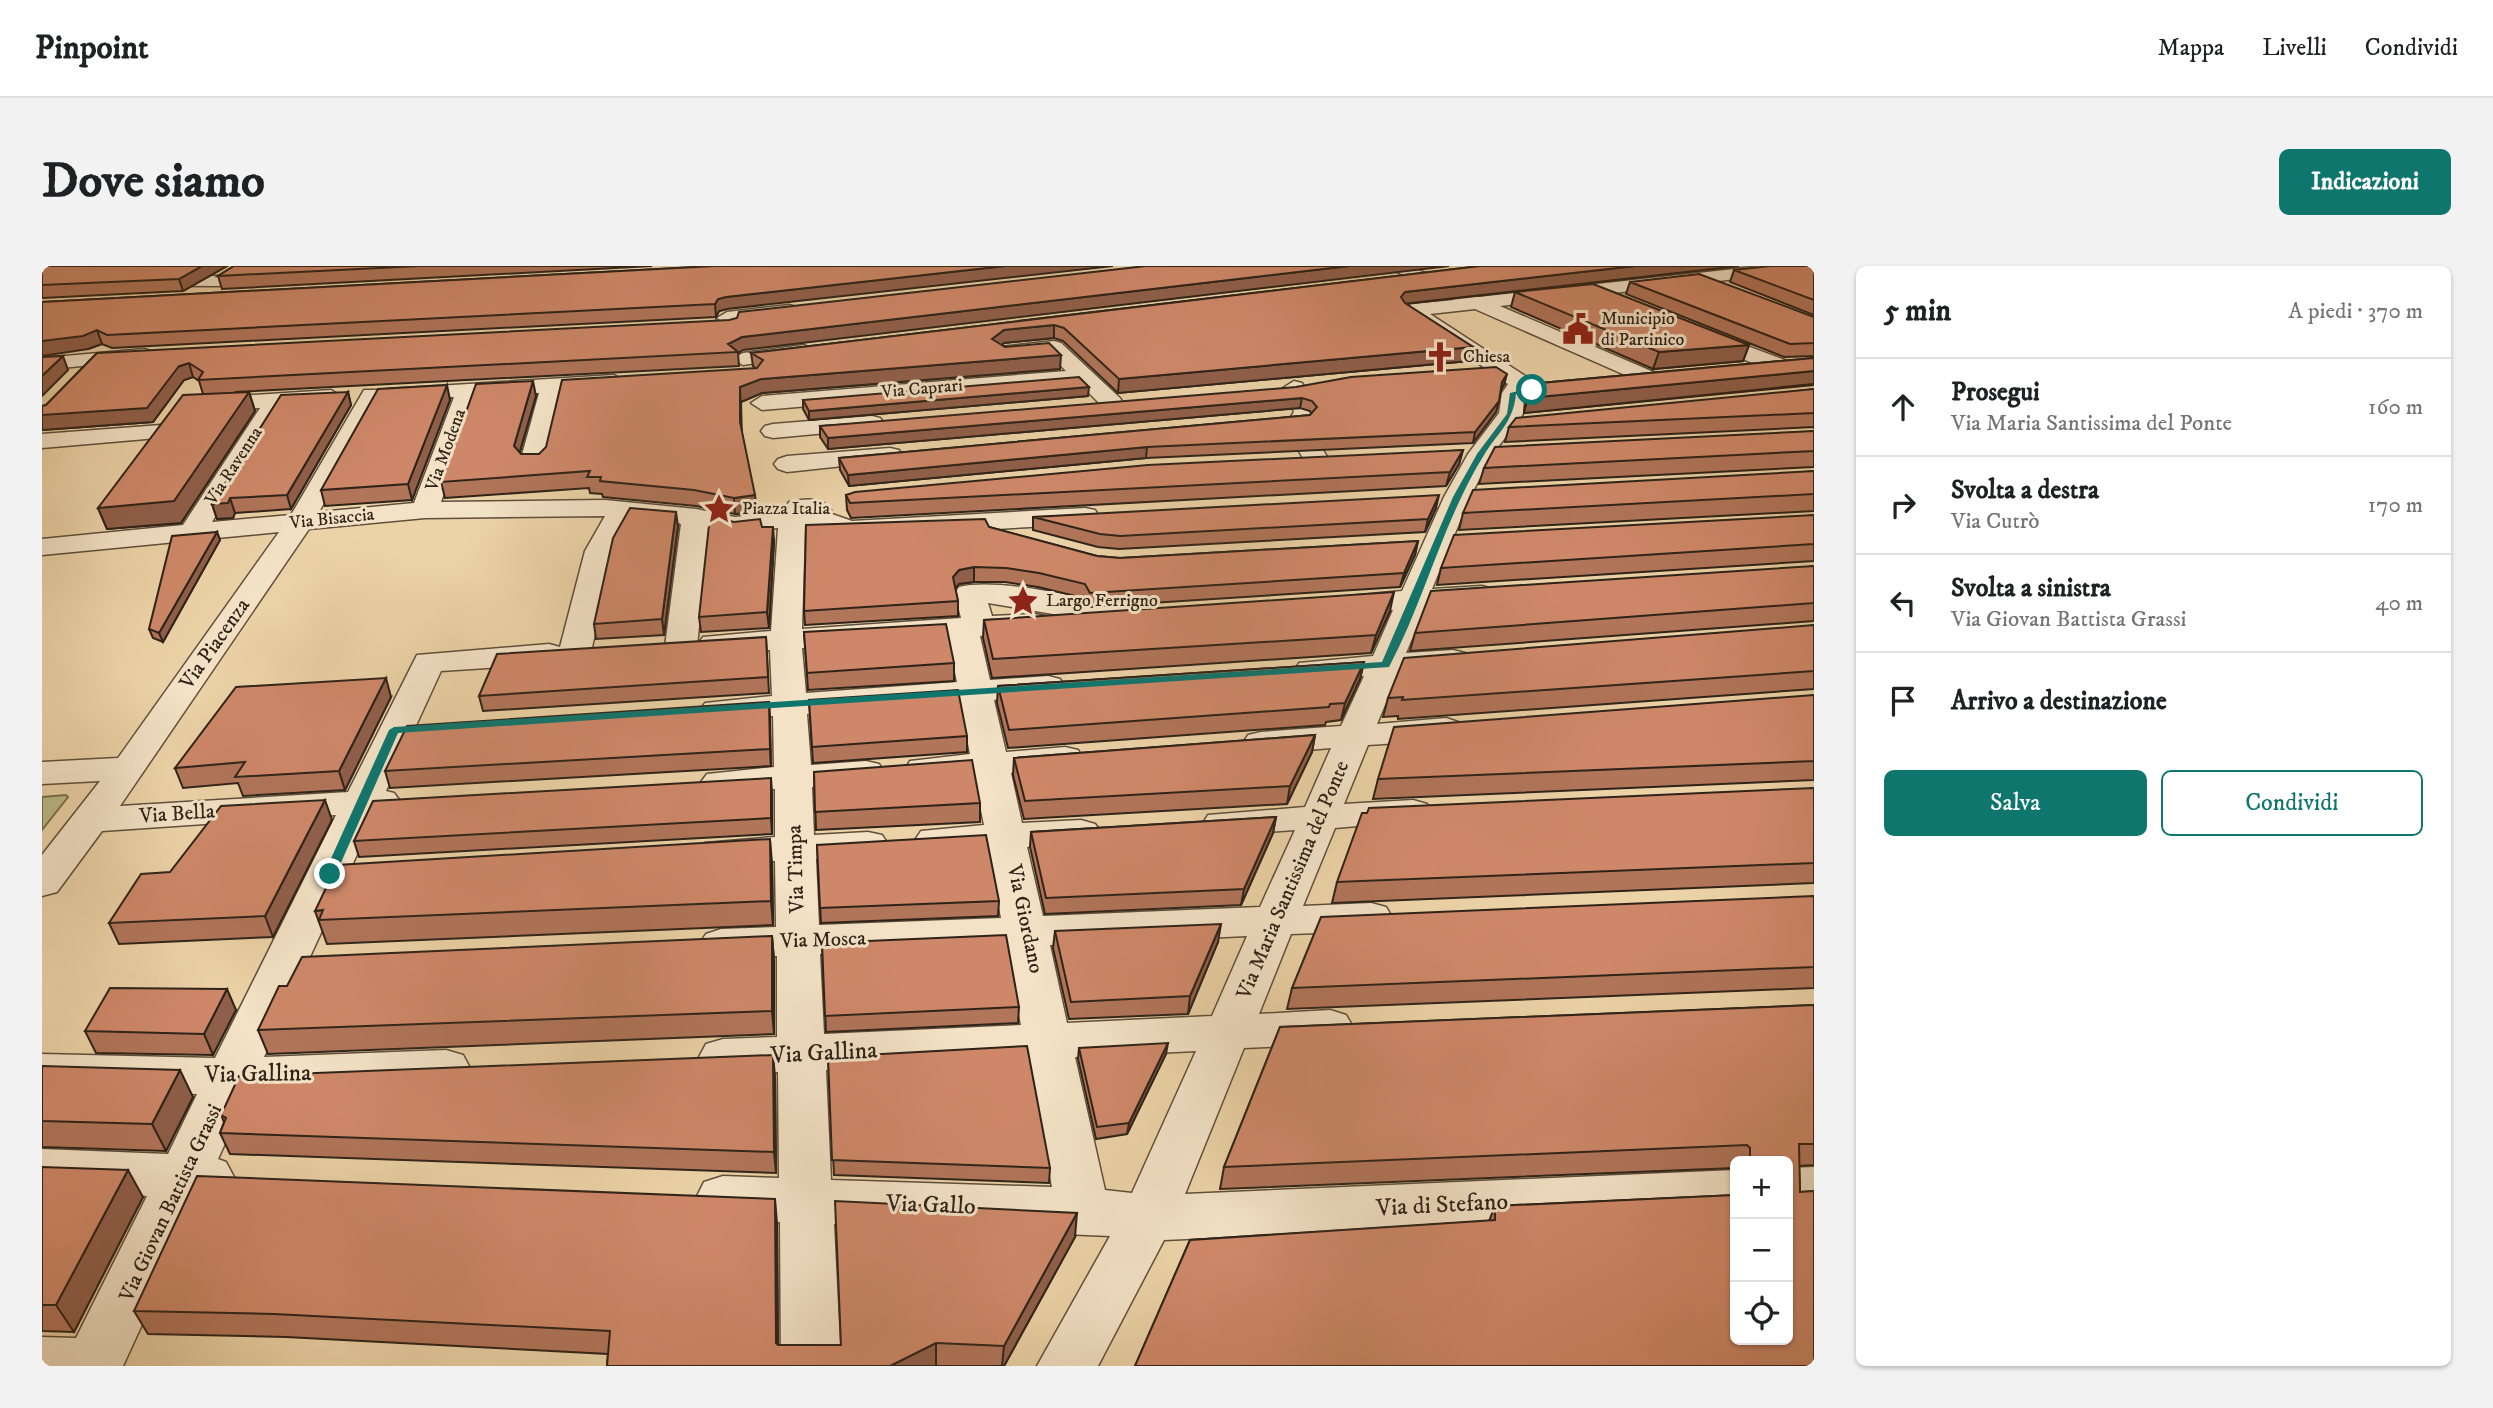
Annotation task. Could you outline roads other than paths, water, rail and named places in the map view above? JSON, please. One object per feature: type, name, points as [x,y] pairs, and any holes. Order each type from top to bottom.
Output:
[{"type":"street","points":[[244,266],[190,300],[280,295]]},
{"type":"street","points":[[1394,266],[1660,378],[1608,383]]},
{"type":"street","points":[[1658,266],[1736,294]]},
{"type":"street","points":[[1787,278],[1810,266]]},
{"type":"street","points":[[1377,282],[1460,272]]},
{"type":"street","points":[[1558,387],[1504,422],[1494,369],[1411,310],[1751,272],[1814,279]]},
{"type":"street","points":[[42,280],[218,281],[287,276]]},
{"type":"street","points":[[1558,276],[1630,306]]},
{"type":"street","points":[[1647,284],[1685,300]]},
{"type":"street","points":[[724,376],[733,338],[803,300]]},
{"type":"street","points":[[1681,326],[1793,366],[1733,372]]},
{"type":"street","points":[[703,327],[733,338],[826,349]]},
{"type":"street","points":[[733,338],[803,328]]},
{"type":"street","points":[[42,364],[96,358],[159,347],[115,337],[96,358],[69,386]]},
{"type":"street","name":"Via Timpa","points":[[733,338],[791,470],[801,516],[786,639],[796,848],[811,1366]]},
{"type":"street","points":[[985,354],[1054,347],[1112,404]]},
{"type":"street","points":[[1460,371],[1494,369]]},
{"type":"street","points":[[144,454],[202,376]]},
{"type":"street","name":"Via Caprari","points":[[762,402],[1083,376]]},
{"type":"street","points":[[179,405],[631,381]]},
{"type":"street","points":[[1268,390],[1322,383]]},
{"type":"street","points":[[533,462],[552,386]]},
{"type":"street","points":[[1294,388],[1306,412],[1296,427],[1317,461]]},
{"type":"street","name":"Via Modena","points":[[425,510],[468,390]]},
{"type":"street","name":"Via Piacenza","points":[[42,883],[129,769],[300,522],[372,395]]},
{"type":"street","name":"Via Ravenna","points":[[192,533],[276,400]]},
{"type":"street","points":[[1085,406],[1138,401]]},
{"type":"street","points":[[1272,420],[1300,418]]},
{"type":"street","points":[[773,431],[895,421]]},
{"type":"street","name":"Via Maria Santissima del Ponte","points":[[1067,1366],[1148,1218],[1385,665],[1416,599],[1457,497],[1504,422]]},
{"type":"street","points":[[42,441],[160,432]]},
{"type":"street","points":[[791,470],[912,453]]},
{"type":"street","points":[[1291,462],[1345,460]]},
{"type":"street","points":[[844,499],[801,516],[698,528],[667,647],[1138,617]]},
{"type":"street","name":"Via Bisaccia","points":[[42,547],[425,510],[536,506],[623,509],[698,528]]},
{"type":"street","name":"Via Giovan Battista Grassi","points":[[92,1366],[231,1077],[306,962],[351,873],[359,802],[414,729],[429,662],[588,652],[598,551],[619,522],[623,509]]},
{"type":"street","points":[[801,516],[850,529],[1115,515]]},
{"type":"street","points":[[79,543],[96,521]]},
{"type":"street","points":[[965,523],[1044,544]]},
{"type":"street","points":[[1305,606],[1512,593]]},
{"type":"street","name":"Via Giordano","points":[[971,627],[976,691],[1028,932],[1083,1210]]},
{"type":"street","points":[[1276,672],[1482,657]]},
{"type":"street","points":[[681,712],[1086,684]]},
{"type":"street","points":[[1230,746],[1480,726]]},
{"type":"street","points":[[685,784],[1104,755]]},
{"type":"street","points":[[42,773],[129,769]]},
{"type":"street","name":"Via Bella","points":[[89,820],[414,799]]},
{"type":"street","points":[[1184,825],[1444,811]]},
{"type":"street","points":[[686,854],[1116,830]]},
{"type":"street","name":"Via Mosca","points":[[687,945],[1415,915]]},
{"type":"street","name":"Via Gallina","points":[[676,1059],[1368,1026]]},
{"type":"street","name":"Via Gallina","points":[[42,1073],[231,1077],[481,1067]]},
{"type":"street","points":[[42,1170],[253,1179]]},
{"type":"street","points":[[1793,1190],[1814,1189]]},
{"type":"street","name":"Via di Stefano","points":[[1148,1218],[1730,1192]]},
{"type":"street","name":"Via Gallo","points":[[681,1196],[1083,1210],[1148,1218]]},
{"type":"street","points":[[42,1365],[92,1366]]},
{"type":"place","name":"Municipio di Partinico","points":[[1578,329]]},
{"type":"place","name":"Chiesa","points":[[1440,357]]},
{"type":"place","name":"Piazza Italia","points":[[719,509]]},
{"type":"place","name":"Largo Ferrigno","points":[[1023,601]]}]
